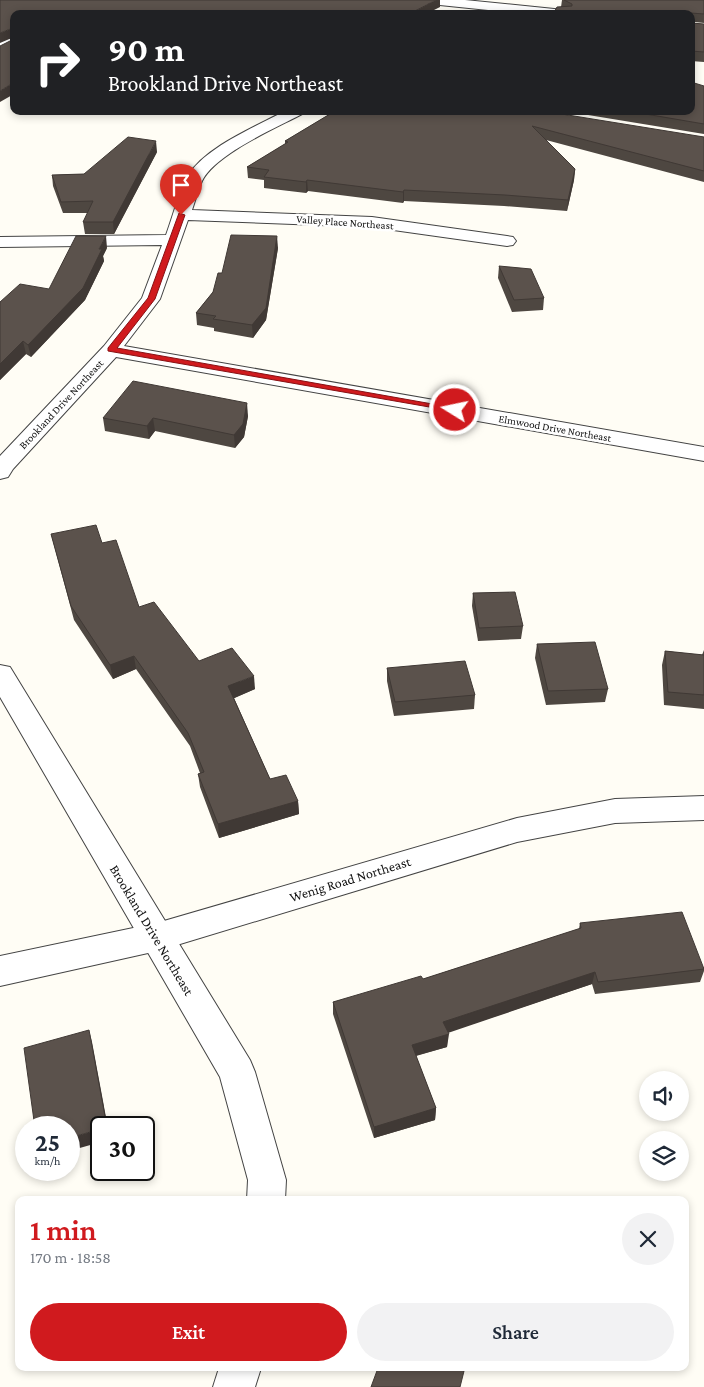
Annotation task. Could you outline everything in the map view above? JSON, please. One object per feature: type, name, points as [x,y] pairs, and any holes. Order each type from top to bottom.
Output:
[{"type":"street","points":[[430,0],[526,10]]},
{"type":"street","points":[[492,10],[513,0]]},
{"type":"street","points":[[0,51],[9,43]]},
{"type":"street","name":"Brookland Drive Northeast","points":[[0,472],[3,466],[111,350],[151,299],[195,178],[210,160],[238,142],[289,115]]},
{"type":"street","name":"Valley Place Northeast","points":[[181,215],[372,222],[507,242]]},
{"type":"street","points":[[0,242],[173,240]]},
{"type":"street","name":"Elmwood Drive Northeast","points":[[111,350],[704,454]]},
{"type":"street","name":"Brookland Drive Northeast","points":[[0,674],[237,1072],[267,1180],[266,1196]]},
{"type":"street","name":"Wenig Road Northeast","points":[[0,971],[157,937],[518,830],[615,811],[704,808]]},
{"type":"street","points":[[234,1387],[239,1371]]},
{"type":"building","points":[[0,0],[436,0],[417,10],[10,10],[10,29],[0,33]]},
{"type":"building","points":[[564,0],[704,0],[704,14],[695,13],[695,10],[555,10],[557,7],[572,6],[572,4]]},
{"type":"building","points":[[695,23],[704,24],[704,52],[695,51]]},
{"type":"building","points":[[10,41],[10,85],[0,91],[0,46]]},
{"type":"building","points":[[695,83],[704,86],[704,124],[651,115],[695,115]]},
{"type":"building","points":[[328,115],[568,115],[704,137],[704,171],[532,126],[575,169],[568,200],[404,190],[403,192],[307,180],[306,182],[264,177],[269,170],[247,167],[288,142],[285,141]]},
{"type":"building","points":[[128,137],[156,141],[113,222],[83,222],[93,201],[61,202],[52,175],[84,174]]},
{"type":"building","points":[[231,235],[277,236],[266,308],[252,325],[213,319],[216,316],[196,313],[213,292],[218,273],[222,273]]},
{"type":"building","points":[[76,236],[106,236],[99,249],[102,249],[83,288],[28,345],[23,341],[0,364],[0,302],[20,284],[49,289]]},
{"type":"building","points":[[499,266],[531,269],[544,298],[514,300]]},
{"type":"building","points":[[133,381],[247,403],[243,424],[234,435],[153,418],[147,426],[103,418]]},
{"type":"building","points":[[96,525],[102,543],[116,540],[139,607],[154,602],[199,661],[232,648],[254,676],[228,686],[270,779],[286,775],[298,801],[218,824],[198,774],[204,772],[188,733],[134,656],[110,665],[71,606],[51,534]]},
{"type":"building","points":[[515,592],[523,626],[479,628],[473,593]]},
{"type":"building","points":[[595,642],[608,689],[548,691],[537,644]]},
{"type":"building","points":[[665,651],[704,655],[704,695],[668,692]]},
{"type":"building","points":[[465,661],[475,695],[395,702],[387,668]]},
{"type":"building","points":[[682,912],[704,969],[598,982],[595,972],[443,1022],[449,1034],[412,1045],[436,1108],[374,1127],[333,1002],[421,976],[423,979],[581,928],[580,923]]},
{"type":"building","points":[[89,1030],[105,1116],[90,1116],[90,1132],[80,1135],[80,1116],[33,1116],[24,1048]]},
{"type":"building","points":[[377,1371],[464,1371],[460,1387],[371,1387]]},
{"type":"route","points":[[181,215],[151,299],[111,350],[455,410]]}]
